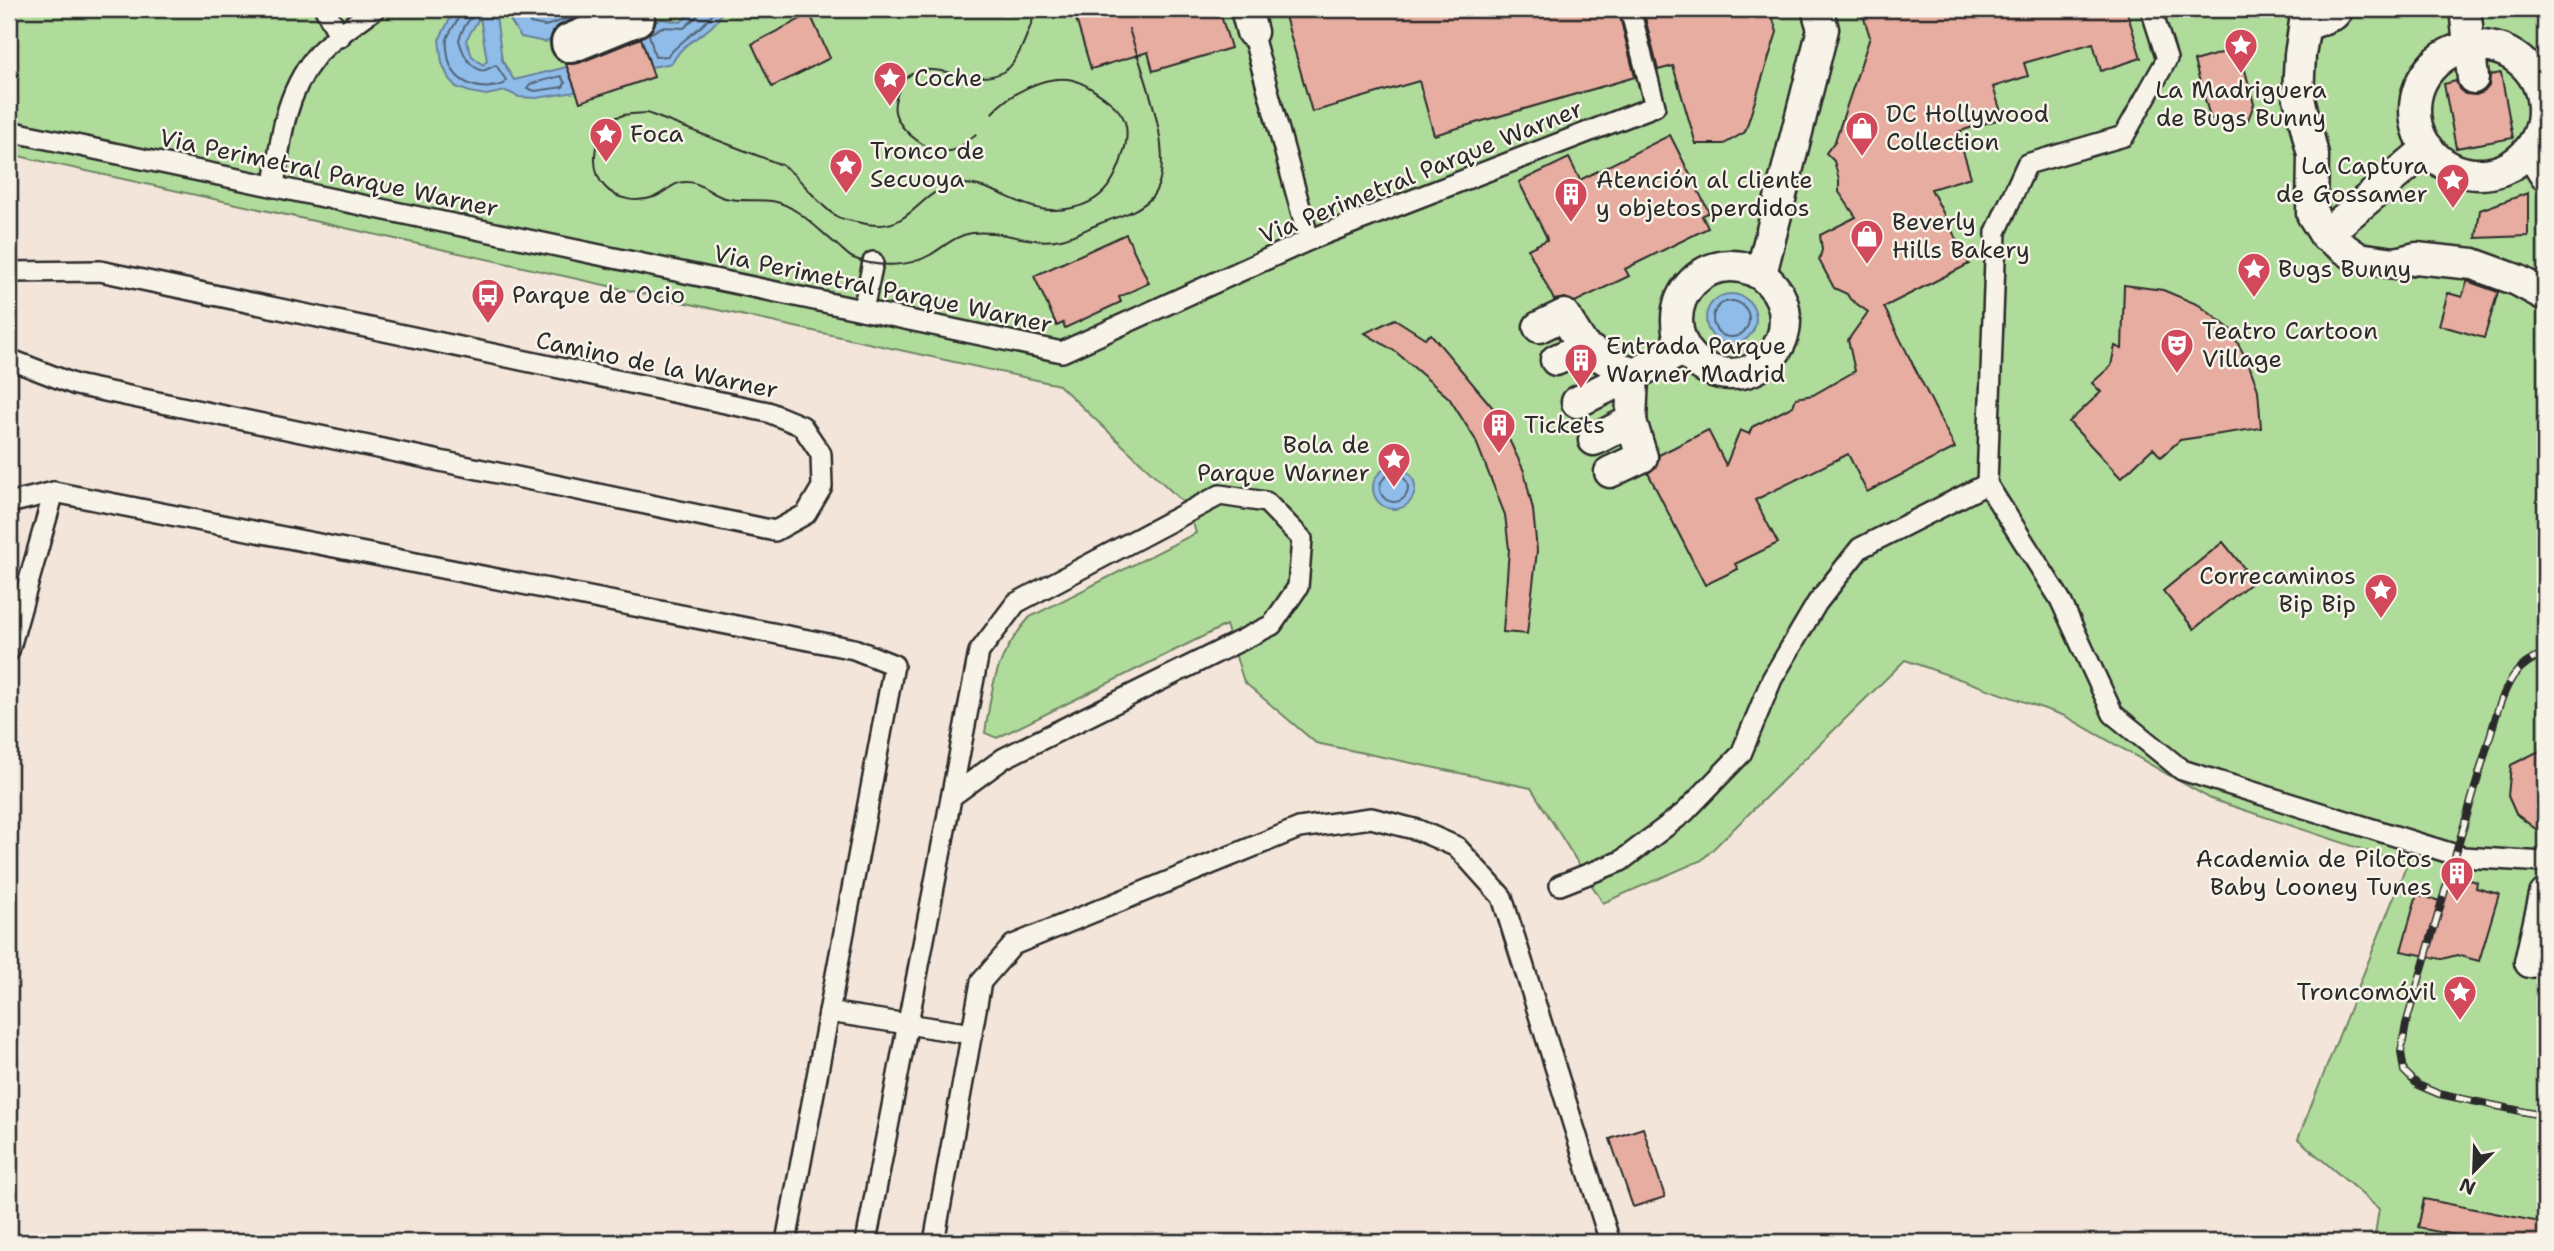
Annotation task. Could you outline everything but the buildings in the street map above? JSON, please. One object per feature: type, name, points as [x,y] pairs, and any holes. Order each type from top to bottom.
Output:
[{"type":"street","points":[[1761,274],[1824,29],[1818,9]]},
{"type":"street","points":[[2338,9],[2334,14],[2306,18],[2300,55],[2298,94],[2313,155],[2312,214],[2325,234],[2358,258],[2395,263],[2416,258],[2473,264],[2516,280],[2545,295]]},
{"type":"street","points":[[2465,9],[2473,78]]},
{"type":"street","points":[[571,43],[635,17]]},
{"type":"street","points":[[2469,46],[2492,46],[2513,54],[2543,87],[2544,110],[2537,163],[2513,166],[2492,174],[2470,174],[2448,167],[2428,148],[2419,133],[2414,110],[2418,88],[2430,68],[2447,54],[2469,46]]},
{"type":"street","points":[[2325,234],[2428,148]]},
{"type":"street","points":[[1726,266],[1744,267],[1761,274],[1774,286],[1783,302],[1786,319],[1783,337],[1775,352],[1762,365],[1747,372],[1730,374],[1712,371],[1697,362],[1685,349],[1678,332],[1677,314],[1682,296],[1693,281],[1708,270],[1726,266]]},
{"type":"street","points":[[1539,327],[1564,315],[1584,347],[1633,375]]},
{"type":"street","points":[[1556,360],[1584,347]]},
{"type":"street","points":[[1577,402],[1685,349]]},
{"type":"street","points":[[1610,472],[1642,457],[1631,421],[1633,375]]},
{"type":"street","points":[[1594,440],[1631,421]]},
{"type":"street","points":[[2530,962],[2545,895]]},
{"type":"lane","points":[[325,9],[340,37]]},
{"type":"lane","points":[[274,187],[281,132],[291,97],[317,54],[375,9]]},
{"type":"lane","name":"Via Perimetral Parque Warner","points":[[9,131],[1062,352],[1309,240],[1655,106],[1630,9]]},
{"type":"lane","points":[[2151,9],[2167,59],[2124,136],[2027,164],[1996,232],[1987,484],[2060,599],[2113,714],[2182,770],[2463,857],[2545,862]]},
{"type":"lane","points":[[1249,20],[1309,240]]},
{"type":"lane","points":[[863,310],[873,262]]},
{"type":"lane","name":"Camino de la Warner","points":[[9,272],[100,271],[768,412],[802,426],[821,454],[822,487],[806,514],[775,531],[76,385],[9,359]]},
{"type":"lane","points":[[1560,885],[1621,861],[1685,812],[1741,754],[1772,679],[1817,603],[1860,548],[1987,484]]},
{"type":"lane","points":[[10,644],[54,492]]},
{"type":"lane","points":[[9,503],[54,492],[855,649],[894,665],[786,1242]]},
{"type":"lane","points":[[866,1242],[979,652],[1016,603],[1220,495],[1266,502],[1301,539],[1298,587],[1272,625],[1004,758],[952,796]]},
{"type":"lane","points":[[934,1242],[981,982],[1013,945],[1299,828],[1371,818],[1418,830],[1457,847],[1502,897],[1610,1242]]},
{"type":"lane","points":[[829,1012],[972,1034]]},
{"type":"green space","points":[[9,9],[2545,9],[2545,1242],[2374,1242],[2379,1209],[2298,1139],[2407,864],[2211,799],[2065,716],[1905,660],[1702,860],[1603,903],[1531,788],[1316,743],[1244,682],[1226,625],[997,738],[985,733],[997,671],[1009,645],[1030,617],[1196,533],[1188,507],[1059,385],[9,154]]},
{"type":"water","points":[[455,9],[495,9],[502,60],[514,80],[567,67],[576,92],[536,98],[519,97],[506,91],[486,95],[456,87],[442,63],[439,40]],"holes":[[[480,17],[487,61],[483,65],[472,56],[466,40]]]},
{"type":"water","points":[[508,9],[639,9],[545,42],[521,37],[508,17]]},
{"type":"water","points":[[693,9],[722,9],[717,21],[682,49],[672,63],[651,67],[639,31],[661,19],[681,22]]},
{"type":"water","points":[[1731,294],[1749,301],[1756,319],[1749,337],[1731,344],[1713,337],[1706,319],[1713,301]]},
{"type":"water","points":[[1394,467],[1409,473],[1415,488],[1409,503],[1394,509],[1379,503],[1373,488],[1379,473]]},
{"type":"tram line","points":[[976,134],[954,150],[937,150],[918,142],[903,128],[895,112],[899,89],[912,73],[923,70],[978,77],[1005,71],[1020,51],[1037,9]]},
{"type":"tram line","points":[[992,113],[1008,99],[1040,83],[1062,79],[1086,85],[1114,106],[1125,122],[1125,147],[1114,178],[1092,201],[1056,210],[1033,207],[976,185],[948,186],[905,216],[879,225],[836,216],[782,165],[647,113],[624,115],[611,120],[600,134],[595,162],[605,187],[615,195],[628,199],[654,197],[678,183],[687,182],[725,198],[781,203],[807,219],[851,257],[872,263],[892,265],[912,262],[972,233],[994,233],[1050,241],[1061,239],[1141,206],[1152,197],[1160,181],[1162,161],[1156,114],[1129,29]]},
{"type":"railway","points":[[2545,653],[2527,663],[2514,675],[2498,709],[2406,1024],[2401,1052],[2404,1071],[2418,1085],[2439,1094],[2545,1116]]},
{"type":"place","name":"La Madriguera de Bugs Bunny","points":[[2241,75]]},
{"type":"place","name":"Coche","points":[[890,108]]},
{"type":"place","name":"DC Hollywood Collection","points":[[1862,158]]},
{"type":"place","name":"Foca","points":[[606,164]]},
{"type":"place","name":"Tronco de Secuoya","points":[[846,195]]},
{"type":"place","name":"La Captura de Gossamer","points":[[2453,210]]},
{"type":"place","name":"Atención al cliente y objetos perdidos","points":[[1571,224]]},
{"type":"place","name":"Beverly Hills Bakery","points":[[1867,266]]},
{"type":"place","name":"Bugs Bunny","points":[[2254,299]]},
{"type":"place","name":"Parque de Ocio","points":[[488,325]]},
{"type":"place","name":"Teatro Cartoon Village","points":[[2177,375]]},
{"type":"place","name":"Entrada Parque Warner Madrid","points":[[1581,390]]},
{"type":"place","name":"Tickets","points":[[1499,455]]},
{"type":"place","name":"Bola de Parque Warner","points":[[1394,489]]},
{"type":"place","name":"Correcaminos Bip Bip","points":[[2381,620]]},
{"type":"place","name":"Academia de Pilotos Baby Looney Tunes","points":[[2457,903]]},
{"type":"place","name":"Troncomóvil","points":[[2460,1022]]}]
